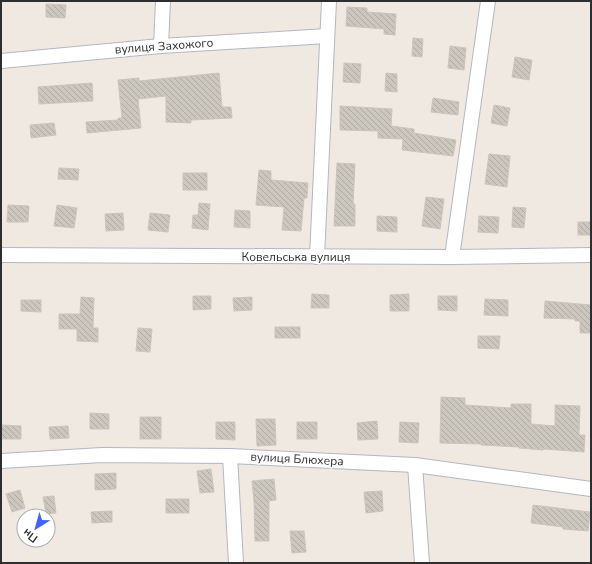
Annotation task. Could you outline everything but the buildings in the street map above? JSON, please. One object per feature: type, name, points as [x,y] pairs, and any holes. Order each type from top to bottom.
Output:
[{"type":"street","points":[[161,46],[163,1]]},
{"type":"street","points":[[316,257],[329,1]]},
{"type":"street","points":[[452,257],[488,1]]},
{"type":"street","name":"вулиця Захожого","points":[[1,61],[161,46],[327,36]]},
{"type":"street","name":"Ковельська вулиця","points":[[1,255],[452,257],[591,255]]},
{"type":"street","name":"вулиця Блюхера","points":[[1,461],[102,455],[230,456],[415,465],[591,489]]},
{"type":"street","points":[[230,456],[236,563]]},
{"type":"street","points":[[415,465],[422,563]]}]
